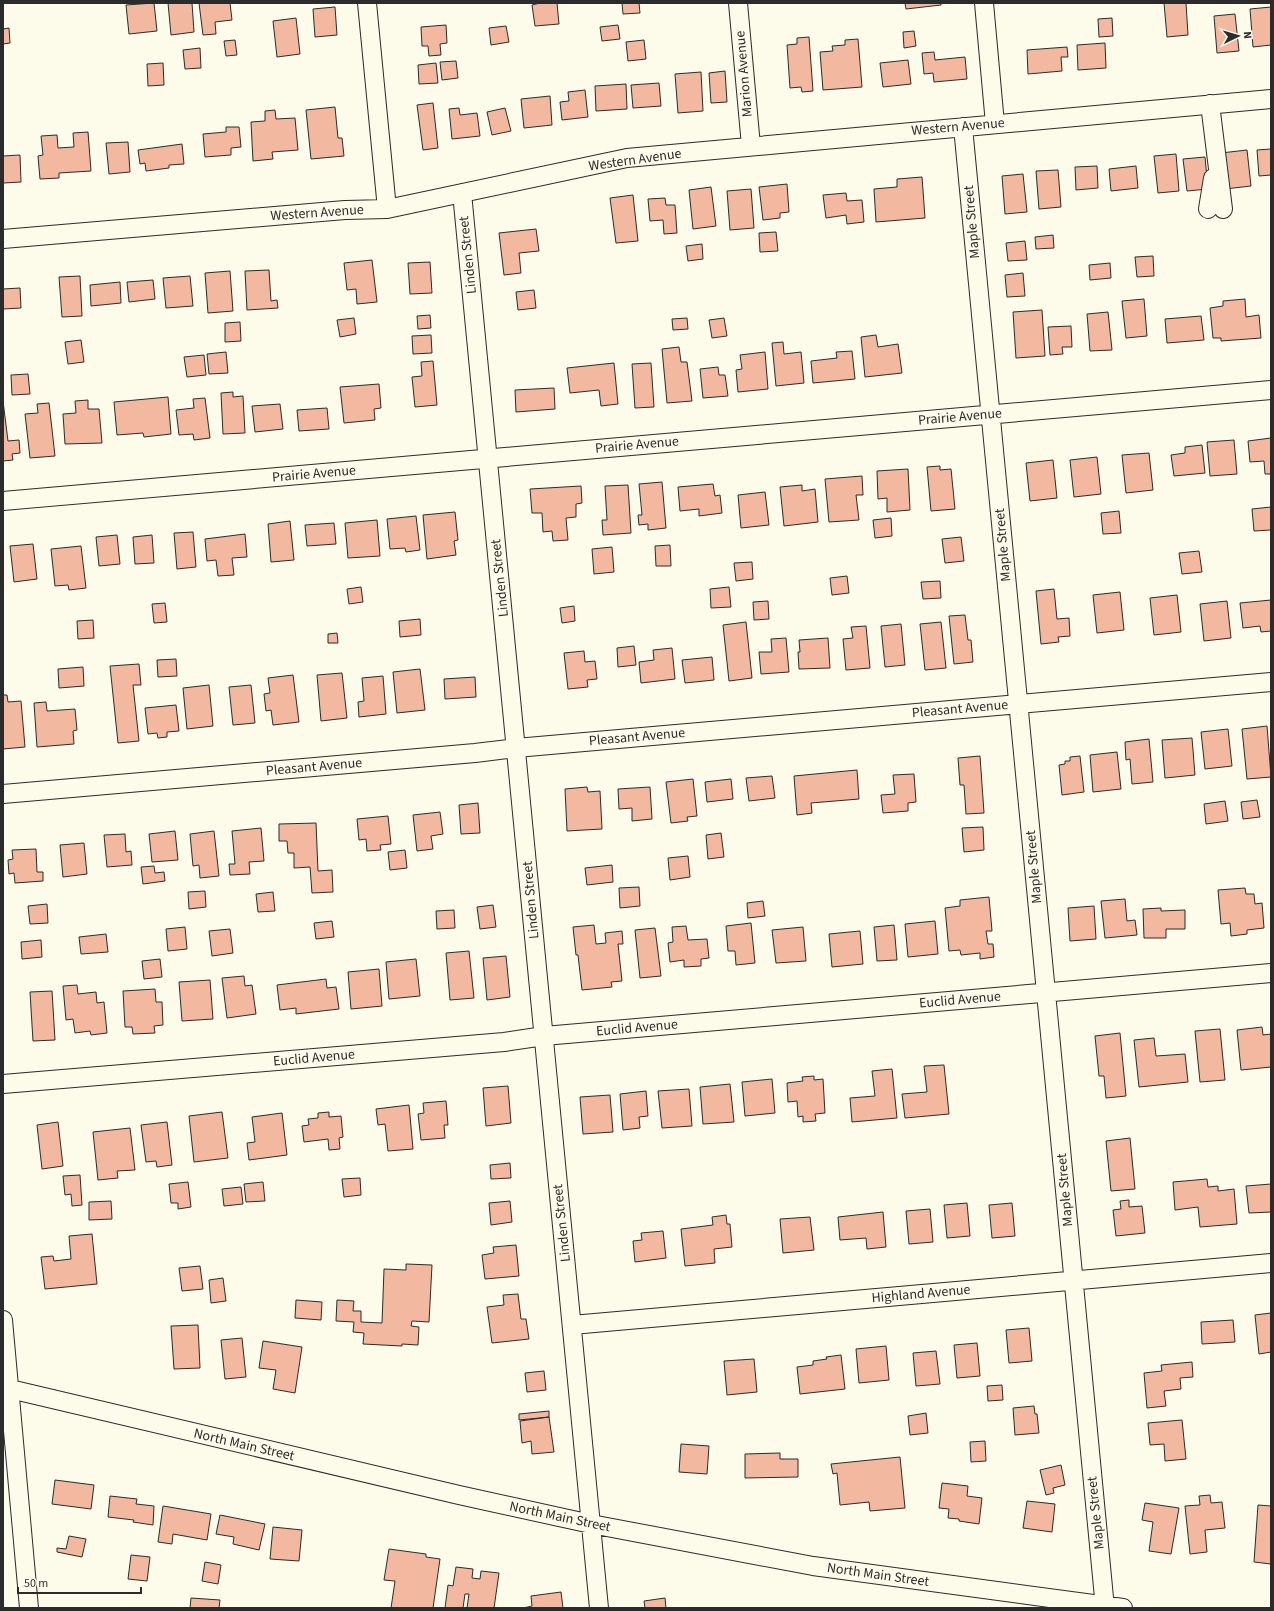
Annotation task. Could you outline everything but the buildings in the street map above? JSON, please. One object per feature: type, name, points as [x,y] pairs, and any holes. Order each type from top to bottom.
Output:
[{"type":"street","points":[[367,3],[387,209]]},
{"type":"street","name":"Marion Avenue","points":[[738,3],[751,146]]},
{"type":"street","points":[[984,3],[995,124]]},
{"type":"street","name":"Western Avenue","points":[[3,239],[337,211],[387,209],[627,158],[1271,99]]},
{"type":"street","points":[[1210,104],[1216,153],[1216,209]]},
{"type":"street","name":"Maple Street","points":[[963,127],[1105,1607]]},
{"type":"street","name":"Linden Street","points":[[462,193],[599,1608]]},
{"type":"street","name":"Prairie Avenue","points":[[3,501],[1271,390]]},
{"type":"street","name":"Pleasant Avenue","points":[[3,794],[1271,682]]},
{"type":"street","name":"Euclid Avenue","points":[[3,1084],[496,1043],[544,1036],[1271,973]]},
{"type":"street","name":"Highland Avenue","points":[[572,1325],[1271,1263]]},
{"type":"street","points":[[3,1320],[6,1390],[30,1608]]},
{"type":"street","name":"North Main Street","points":[[6,1390],[444,1492],[591,1524],[809,1566],[1105,1607],[1123,1608]]}]
